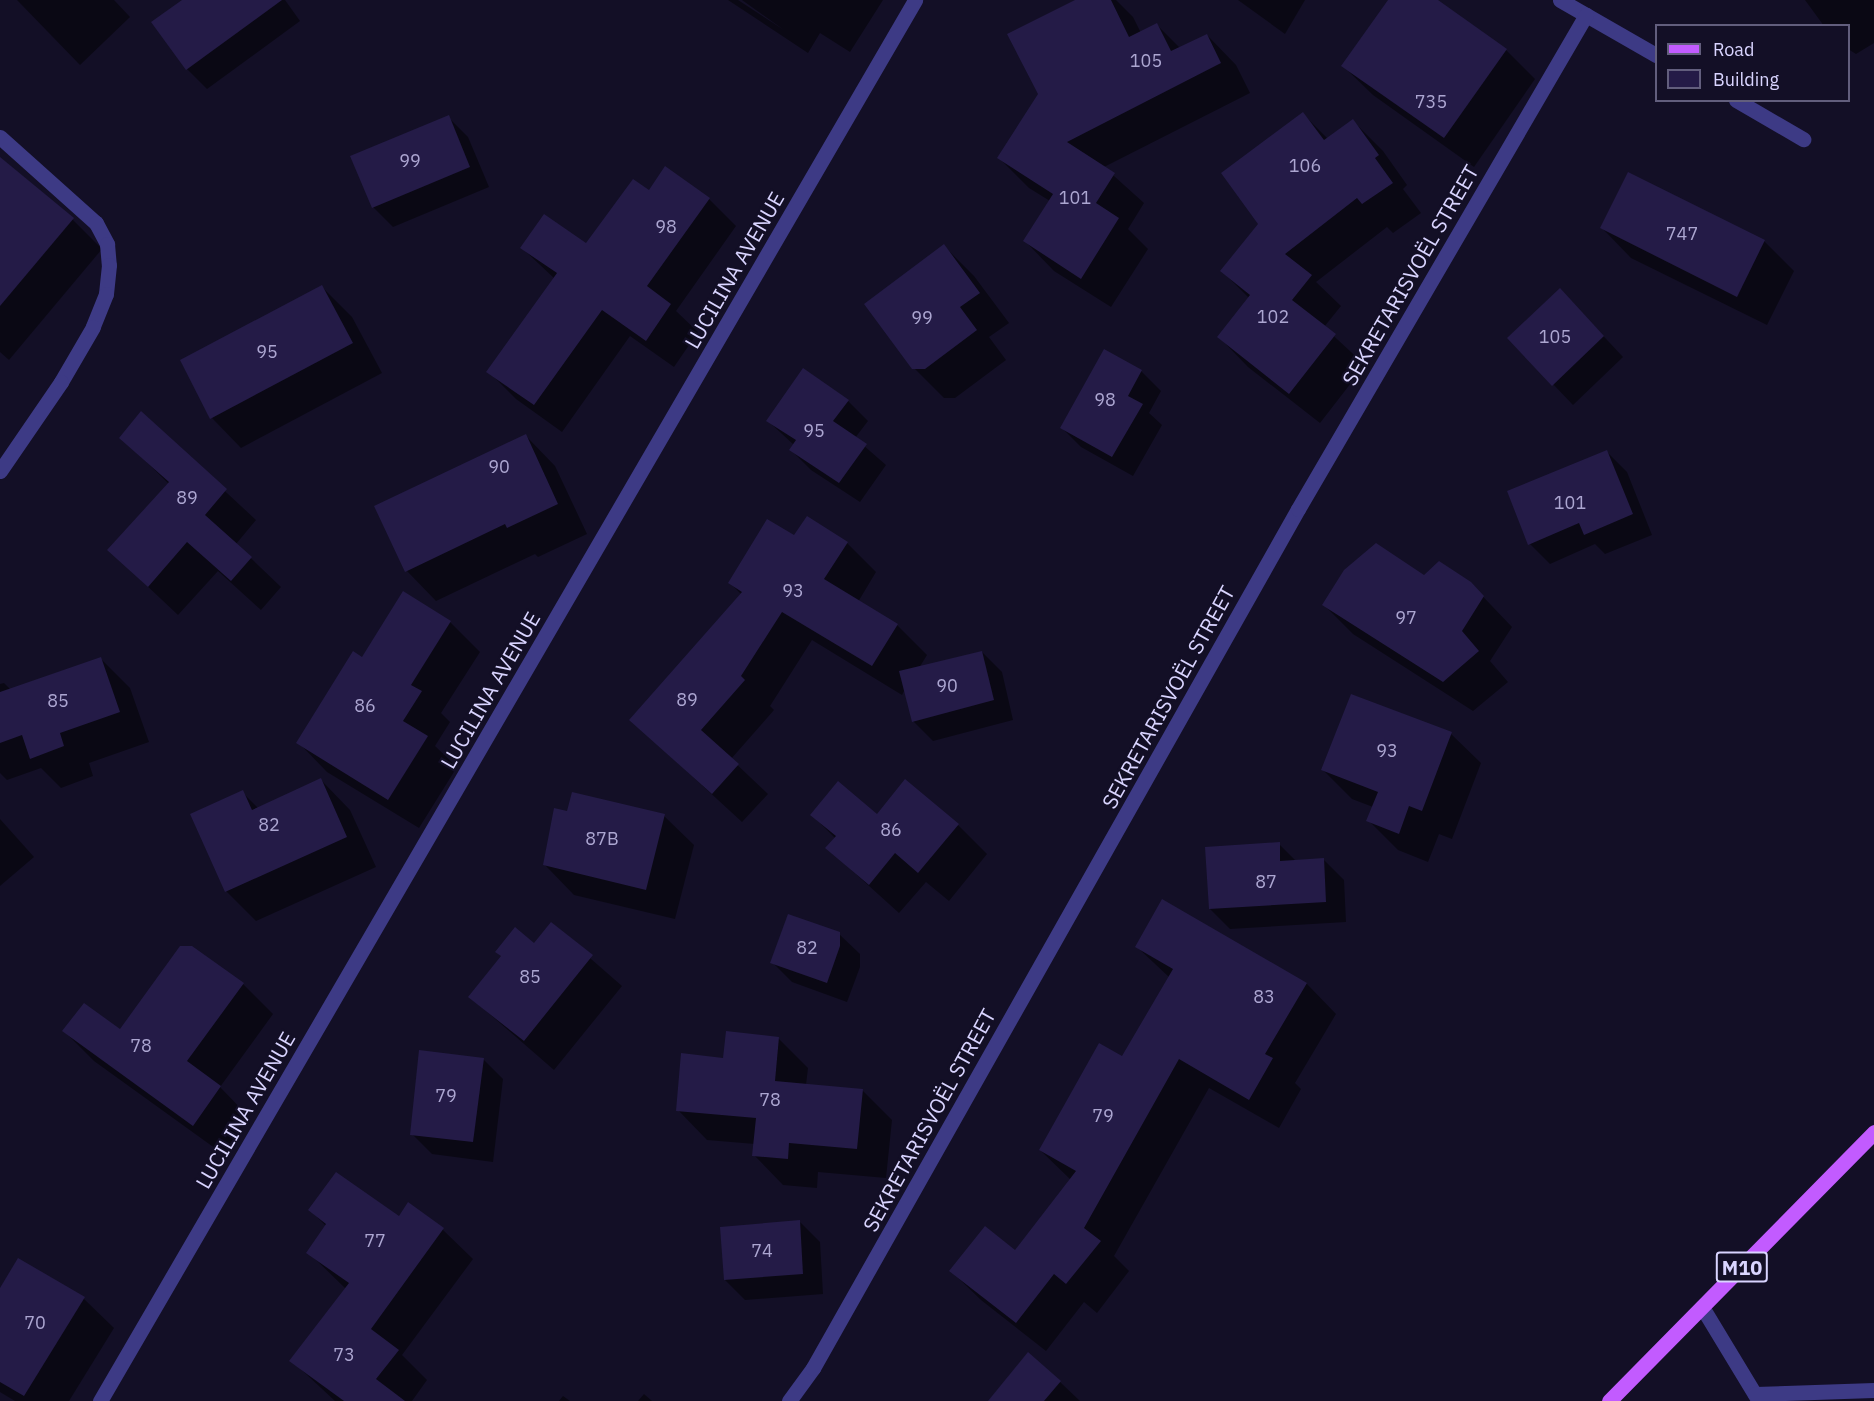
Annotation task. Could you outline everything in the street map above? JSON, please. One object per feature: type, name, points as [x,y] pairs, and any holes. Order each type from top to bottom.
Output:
[{"type":"main road","name":"M10","points":[[1609,1401],[1874,1132]]},
{"type":"street","name":"LUCILINA AVENUE","points":[[100,1401],[915,0]]},
{"type":"street","points":[[1560,0],[1655,54]]},
{"type":"street","name":"SEKRETARISVOËL STREET","points":[[789,1401],[813,1368],[1298,509],[1586,15]]},
{"type":"street","points":[[1739,102],[1803,139]]},
{"type":"street","points":[[0,137],[96,223],[107,244],[110,265],[106,294],[93,327],[61,382],[0,471]]},
{"type":"street","points":[[1702,1307],[1757,1398],[1874,1390]]},
{"type":"building","points":[[182,0],[282,0],[186,70],[151,22]]},
{"type":"building","points":[[1075,0],[1111,0],[1129,37],[1157,23],[1171,51],[1207,34],[1221,63],[1067,142],[1115,173],[1096,203],[1119,218],[1081,279],[1023,241],[1053,194],[997,158],[1038,94],[1007,34]]},
{"type":"building","points":[[1388,0],[1438,0],[1507,49],[1444,138],[1341,66]]},
{"type":"building","points":[[1303,112],[1324,140],[1353,119],[1379,155],[1375,158],[1393,183],[1362,204],[1357,198],[1285,254],[1312,275],[1292,300],[1336,334],[1289,394],[1217,337],[1250,295],[1220,271],[1258,224],[1221,173]]},
{"type":"building","points":[[449,115],[470,167],[372,208],[350,156]]},
{"type":"building","points":[[0,157],[74,218],[0,306]]},
{"type":"building","points":[[665,166],[710,198],[647,286],[671,304],[646,341],[602,310],[534,405],[486,372],[557,273],[520,248],[544,214],[586,243],[633,179],[649,190]]},
{"type":"building","points":[[1628,172],[1765,240],[1737,297],[1600,228]]},
{"type":"building","points":[[944,244],[980,293],[960,307],[977,330],[925,369],[912,369],[864,304]]},
{"type":"building","points":[[322,285],[353,343],[210,419],[180,360]]},
{"type":"building","points":[[1560,288],[1604,336],[1552,386],[1507,338]]},
{"type":"building","points":[[1104,349],[1142,370],[1128,396],[1143,404],[1112,457],[1060,428]]},
{"type":"building","points":[[803,368],[849,400],[833,421],[867,444],[839,483],[789,450],[796,440],[766,421]]},
{"type":"building","points":[[141,411],[227,489],[205,515],[252,557],[231,581],[187,542],[148,587],[107,550],[169,482],[119,438]]},
{"type":"building","points":[[526,434],[558,504],[507,528],[505,524],[405,572],[374,506]]},
{"type":"building","points":[[1607,450],[1633,514],[1584,535],[1579,523],[1528,545],[1507,491]]},
{"type":"building","points":[[807,516],[848,542],[824,579],[898,624],[872,666],[782,612],[741,676],[745,680],[701,730],[739,764],[712,794],[629,720],[742,592],[728,583],[767,519],[794,535]]},
{"type":"building","points":[[1376,543],[1424,575],[1439,561],[1471,582],[1484,596],[1462,631],[1479,651],[1443,682],[1322,605],[1344,570]]},
{"type":"building","points":[[403,591],[451,621],[411,685],[422,691],[403,721],[428,736],[388,800],[296,743],[353,651],[362,657]]},
{"type":"building","points":[[982,651],[994,700],[912,722],[899,671]]},
{"type":"building","points":[[101,657],[120,712],[60,733],[64,746],[30,759],[22,735],[0,743],[0,692]]},
{"type":"building","points":[[1351,694],[1452,732],[1422,811],[1409,806],[1399,834],[1366,821],[1378,792],[1321,770]]},
{"type":"building","points":[[321,778],[347,837],[225,892],[190,814],[243,790],[252,810]]},
{"type":"building","points":[[905,779],[959,824],[918,873],[895,853],[869,885],[825,848],[836,836],[810,815],[838,781],[877,814]]},
{"type":"building","points":[[572,792],[665,814],[646,890],[543,865],[554,808],[567,811]]},
{"type":"building","points":[[1280,842],[1280,861],[1324,858],[1326,902],[1209,909],[1205,847]]},
{"type":"building","points":[[1162,899],[1307,983],[1265,1054],[1273,1058],[1249,1100],[1179,1059],[1084,1228],[1101,1241],[1066,1284],[1054,1274],[1016,1323],[949,1271],[985,1226],[1015,1250],[1076,1171],[1039,1150],[1099,1043],[1122,1056],[1173,969],[1135,947]]},
{"type":"building","points":[[788,914],[840,932],[840,946],[827,983],[770,963]]},
{"type":"building","points":[[551,922],[593,955],[524,1041],[468,997],[501,956],[495,952],[515,927],[534,943]]},
{"type":"building","points":[[180,946],[192,946],[244,983],[187,1061],[221,1086],[193,1126],[62,1031],[84,1003],[120,1029]]},
{"type":"building","points":[[726,1031],[779,1037],[775,1081],[863,1089],[857,1149],[789,1143],[788,1159],[752,1156],[756,1118],[676,1111],[681,1053],[723,1058]]},
{"type":"building","points":[[419,1050],[484,1058],[473,1142],[410,1135]]},
{"type":"building","points":[[336,1172],[399,1216],[408,1202],[444,1228],[371,1329],[399,1350],[376,1379],[405,1401],[344,1401],[289,1361],[349,1283],[306,1253],[326,1224],[308,1210]]},
{"type":"building","points":[[800,1220],[803,1274],[724,1280],[720,1227]]},
{"type":"building","points":[[18,1258],[85,1297],[24,1396],[0,1382],[0,1288]]},
{"type":"building","points":[[1028,1352],[1061,1381],[1044,1401],[988,1401]]}]
